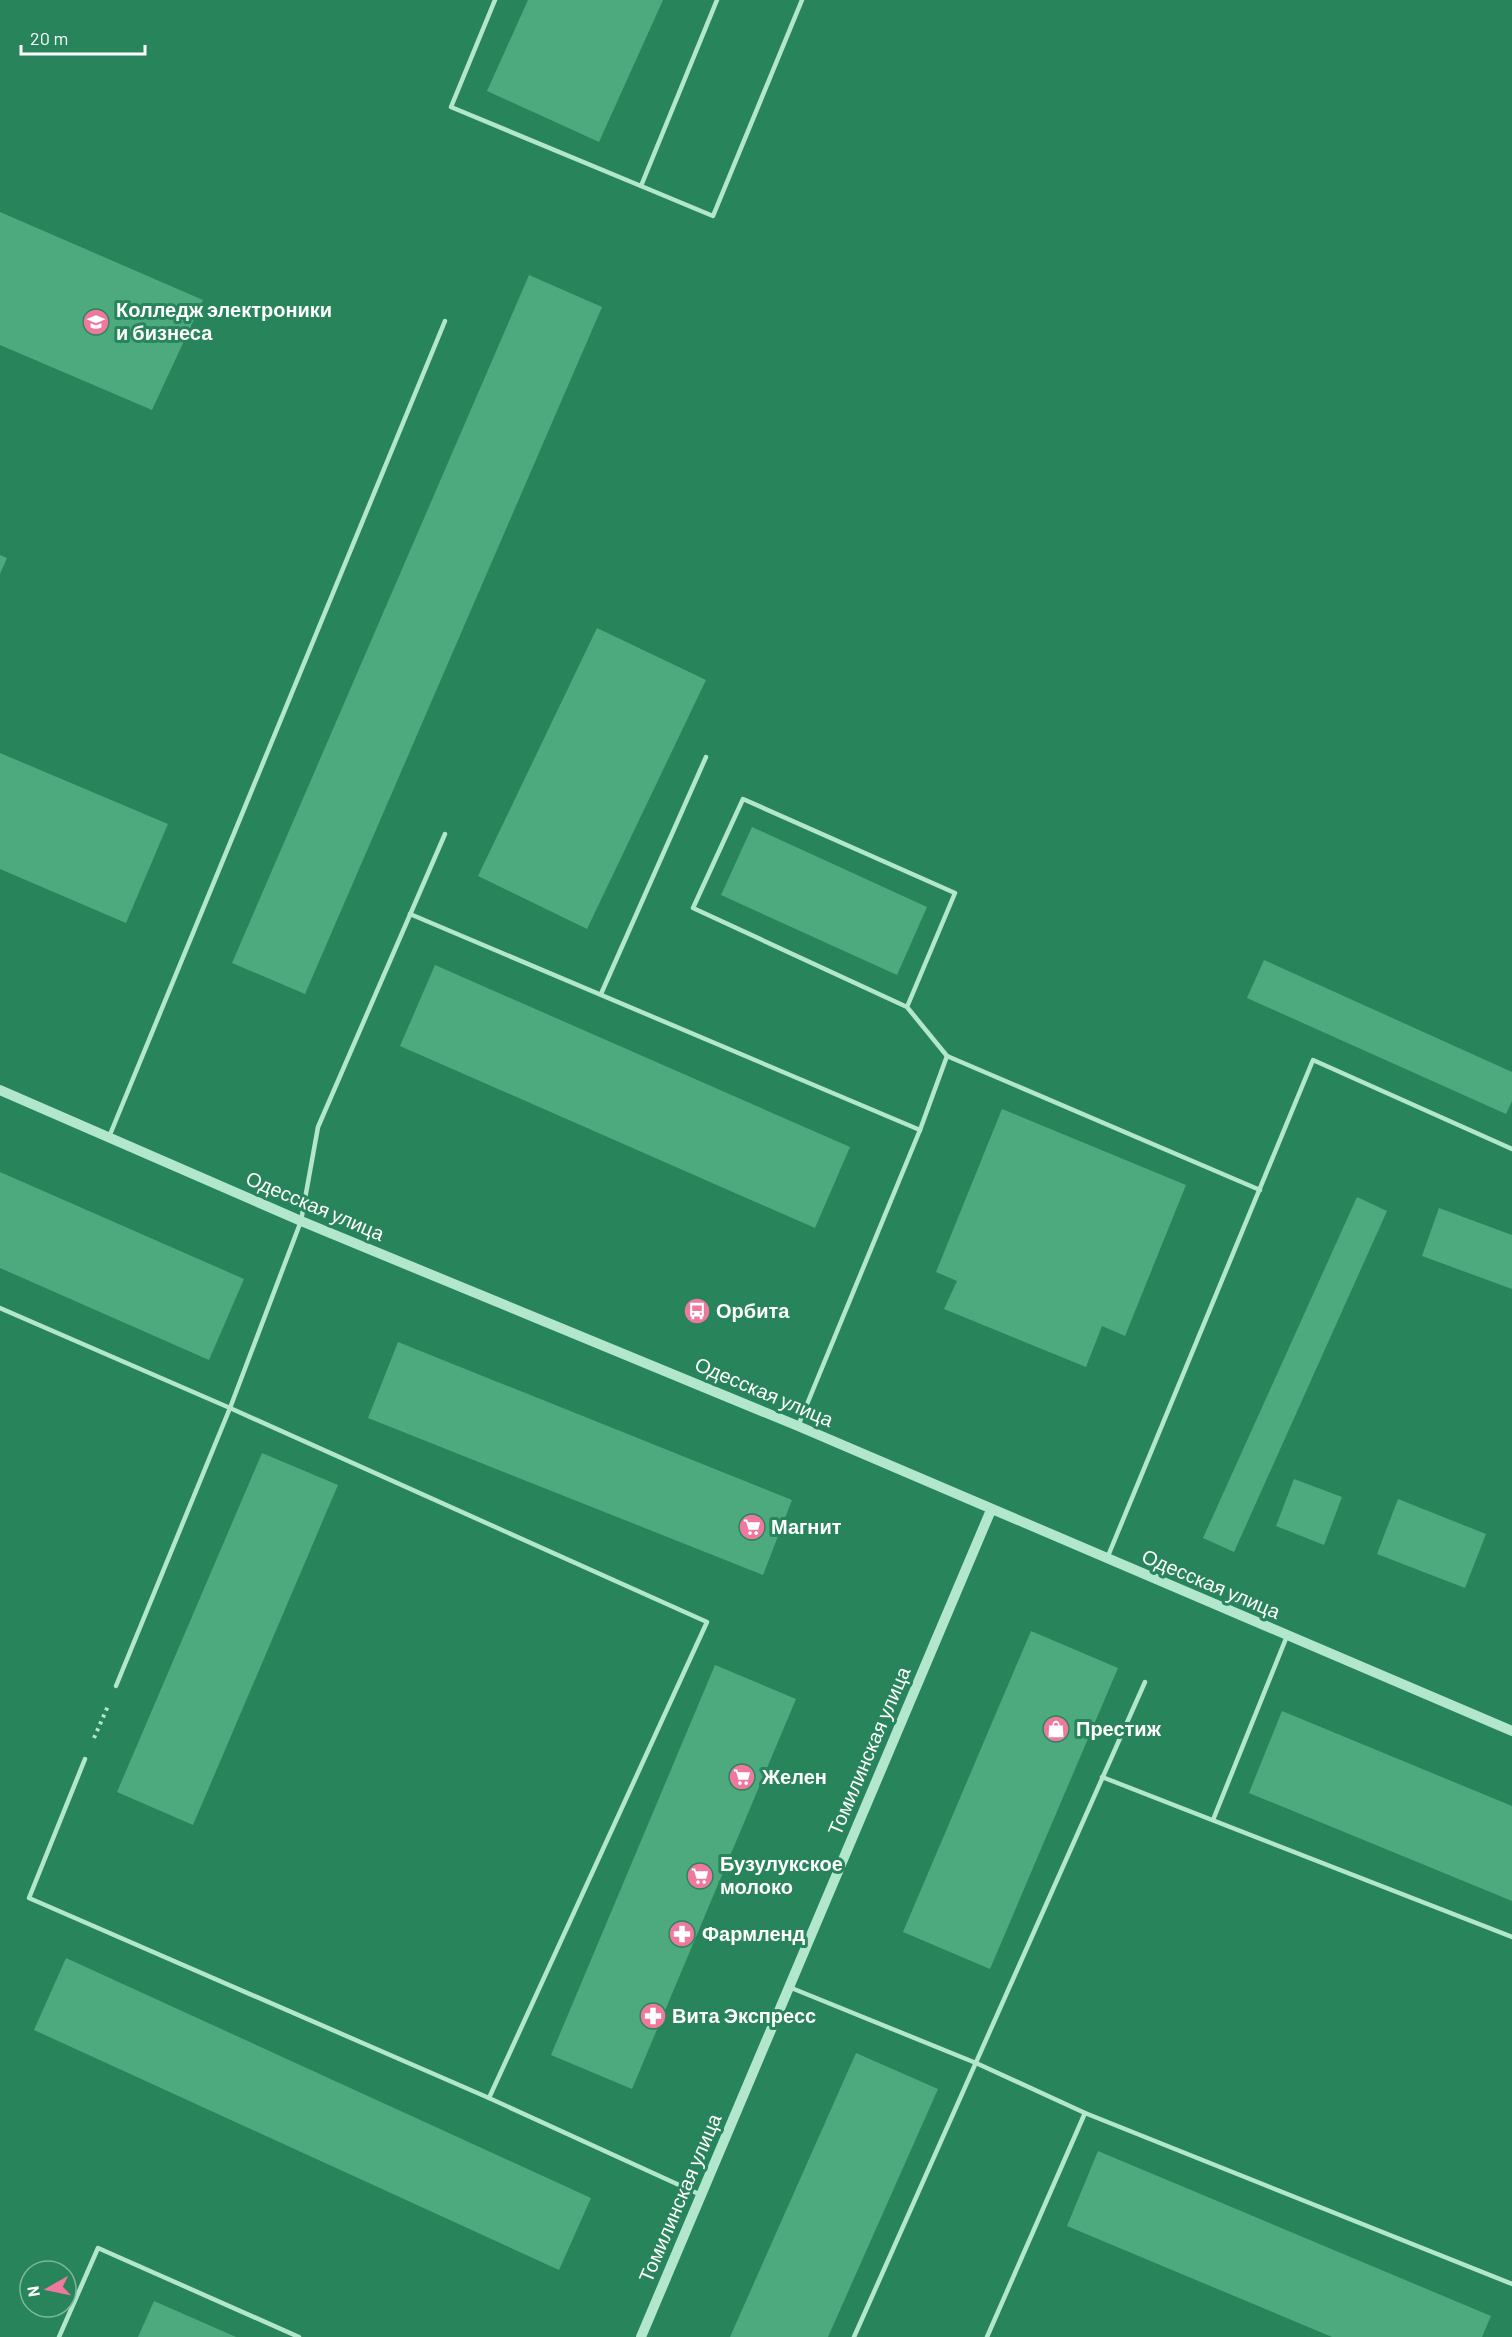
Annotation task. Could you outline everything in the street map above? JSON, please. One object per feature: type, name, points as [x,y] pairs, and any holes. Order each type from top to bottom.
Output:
[{"type":"street","name":"Одесская улица","points":[[0,1090],[301,1221],[798,1426],[1512,1731]]},
{"type":"street","name":"Томилинская улица","points":[[640,2337],[991,1510]]},
{"type":"lane","points":[[495,0],[451,107],[713,216],[801,0]]},
{"type":"lane","points":[[641,186],[717,0]]},
{"type":"lane","points":[[109,1137],[444,321]]},
{"type":"lane","points":[[601,994],[706,757]]},
{"type":"lane","points":[[907,1007],[955,893],[743,799],[693,908],[907,1007],[947,1056],[1260,1190]]},
{"type":"lane","points":[[116,1686],[230,1408],[301,1221],[318,1127],[445,834]]},
{"type":"lane","points":[[410,914],[920,1130]]},
{"type":"lane","points":[[798,1426],[920,1130],[947,1056]]},
{"type":"lane","points":[[1107,1559],[1313,1060],[1512,1149]]},
{"type":"lane","points":[[0,1308],[230,1408],[707,1622],[489,2098]]},
{"type":"lane","points":[[1213,1820],[1287,1636]]},
{"type":"lane","points":[[854,2337],[1144,1682]]},
{"type":"lane","points":[[85,1759],[29,1898],[489,2098],[701,2195]]},
{"type":"lane","points":[[1102,1777],[1512,1936]]},
{"type":"lane","points":[[789,1987],[976,2063],[1085,2112],[1512,2284]]},
{"type":"lane","points":[[987,2337],[1085,2112]]},
{"type":"lane","points":[[59,2337],[98,2248],[299,2337]]},
{"type":"path","points":[[85,1759],[116,1686]]},
{"type":"building","points":[[528,0],[663,0],[599,142],[487,91]]},
{"type":"building","name":"Колледж электроники и бизнеса","points":[[0,212],[203,300],[152,410],[0,345]]},
{"type":"building","points":[[529,275],[602,307],[305,994],[232,963]]},
{"type":"building","points":[[0,555],[7,558],[0,574]]},
{"type":"building","points":[[597,628],[706,680],[587,929],[478,876]]},
{"type":"building","points":[[0,753],[168,824],[126,923],[0,869]]},
{"type":"building","points":[[752,827],[927,907],[897,975],[721,895]]},
{"type":"building","points":[[1264,960],[1512,1072],[1512,1101],[1506,1114],[1247,998]]},
{"type":"building","points":[[435,965],[850,1147],[815,1228],[400,1046]]},
{"type":"building","points":[[1002,1109],[1186,1185],[1125,1336],[1102,1326],[1086,1367],[944,1309],[957,1281],[936,1272]]},
{"type":"building","points":[[0,1172],[244,1279],[209,1360],[0,1268]]},
{"type":"building","points":[[1357,1197],[1387,1211],[1234,1552],[1203,1538]]},
{"type":"building","points":[[1439,1208],[1512,1235],[1512,1289],[1422,1256]]},
{"type":"building","points":[[398,1342],[792,1500],[763,1575],[368,1418]]},
{"type":"building","points":[[262,1453],[338,1485],[193,1825],[117,1792]]},
{"type":"building","points":[[1294,1479],[1342,1497],[1324,1545],[1276,1526]]},
{"type":"building","points":[[1398,1499],[1486,1534],[1465,1588],[1377,1554]]},
{"type":"building","points":[[1031,1631],[1118,1668],[990,1969],[903,1932]]},
{"type":"building","points":[[715,1665],[796,1699],[632,2089],[551,2055]]},
{"type":"building","points":[[1282,1711],[1512,1806],[1512,1901],[1249,1793]]},
{"type":"building","points":[[66,1958],[591,2198],[559,2270],[34,2030]]},
{"type":"building","points":[[856,2053],[938,2089],[828,2337],[730,2337]]},
{"type":"building","points":[[1098,2151],[1491,2316],[1482,2337],[1332,2337],[1067,2226]]},
{"type":"building","points":[[154,2301],[236,2337],[138,2337]]},
{"type":"place","name":"Колледж электроники и бизнеса","points":[[96,322]]},
{"type":"place","name":"Орбита","points":[[697,1311]]},
{"type":"place","name":"Магнит","points":[[752,1527]]},
{"type":"place","name":"Престиж","points":[[1056,1729]]},
{"type":"place","name":"Желен","points":[[742,1777]]},
{"type":"place","name":"Бузулукское молоко","points":[[700,1876]]},
{"type":"place","name":"Фармленд","points":[[682,1934]]},
{"type":"place","name":"Вита Экспресс","points":[[653,2016]]}]
